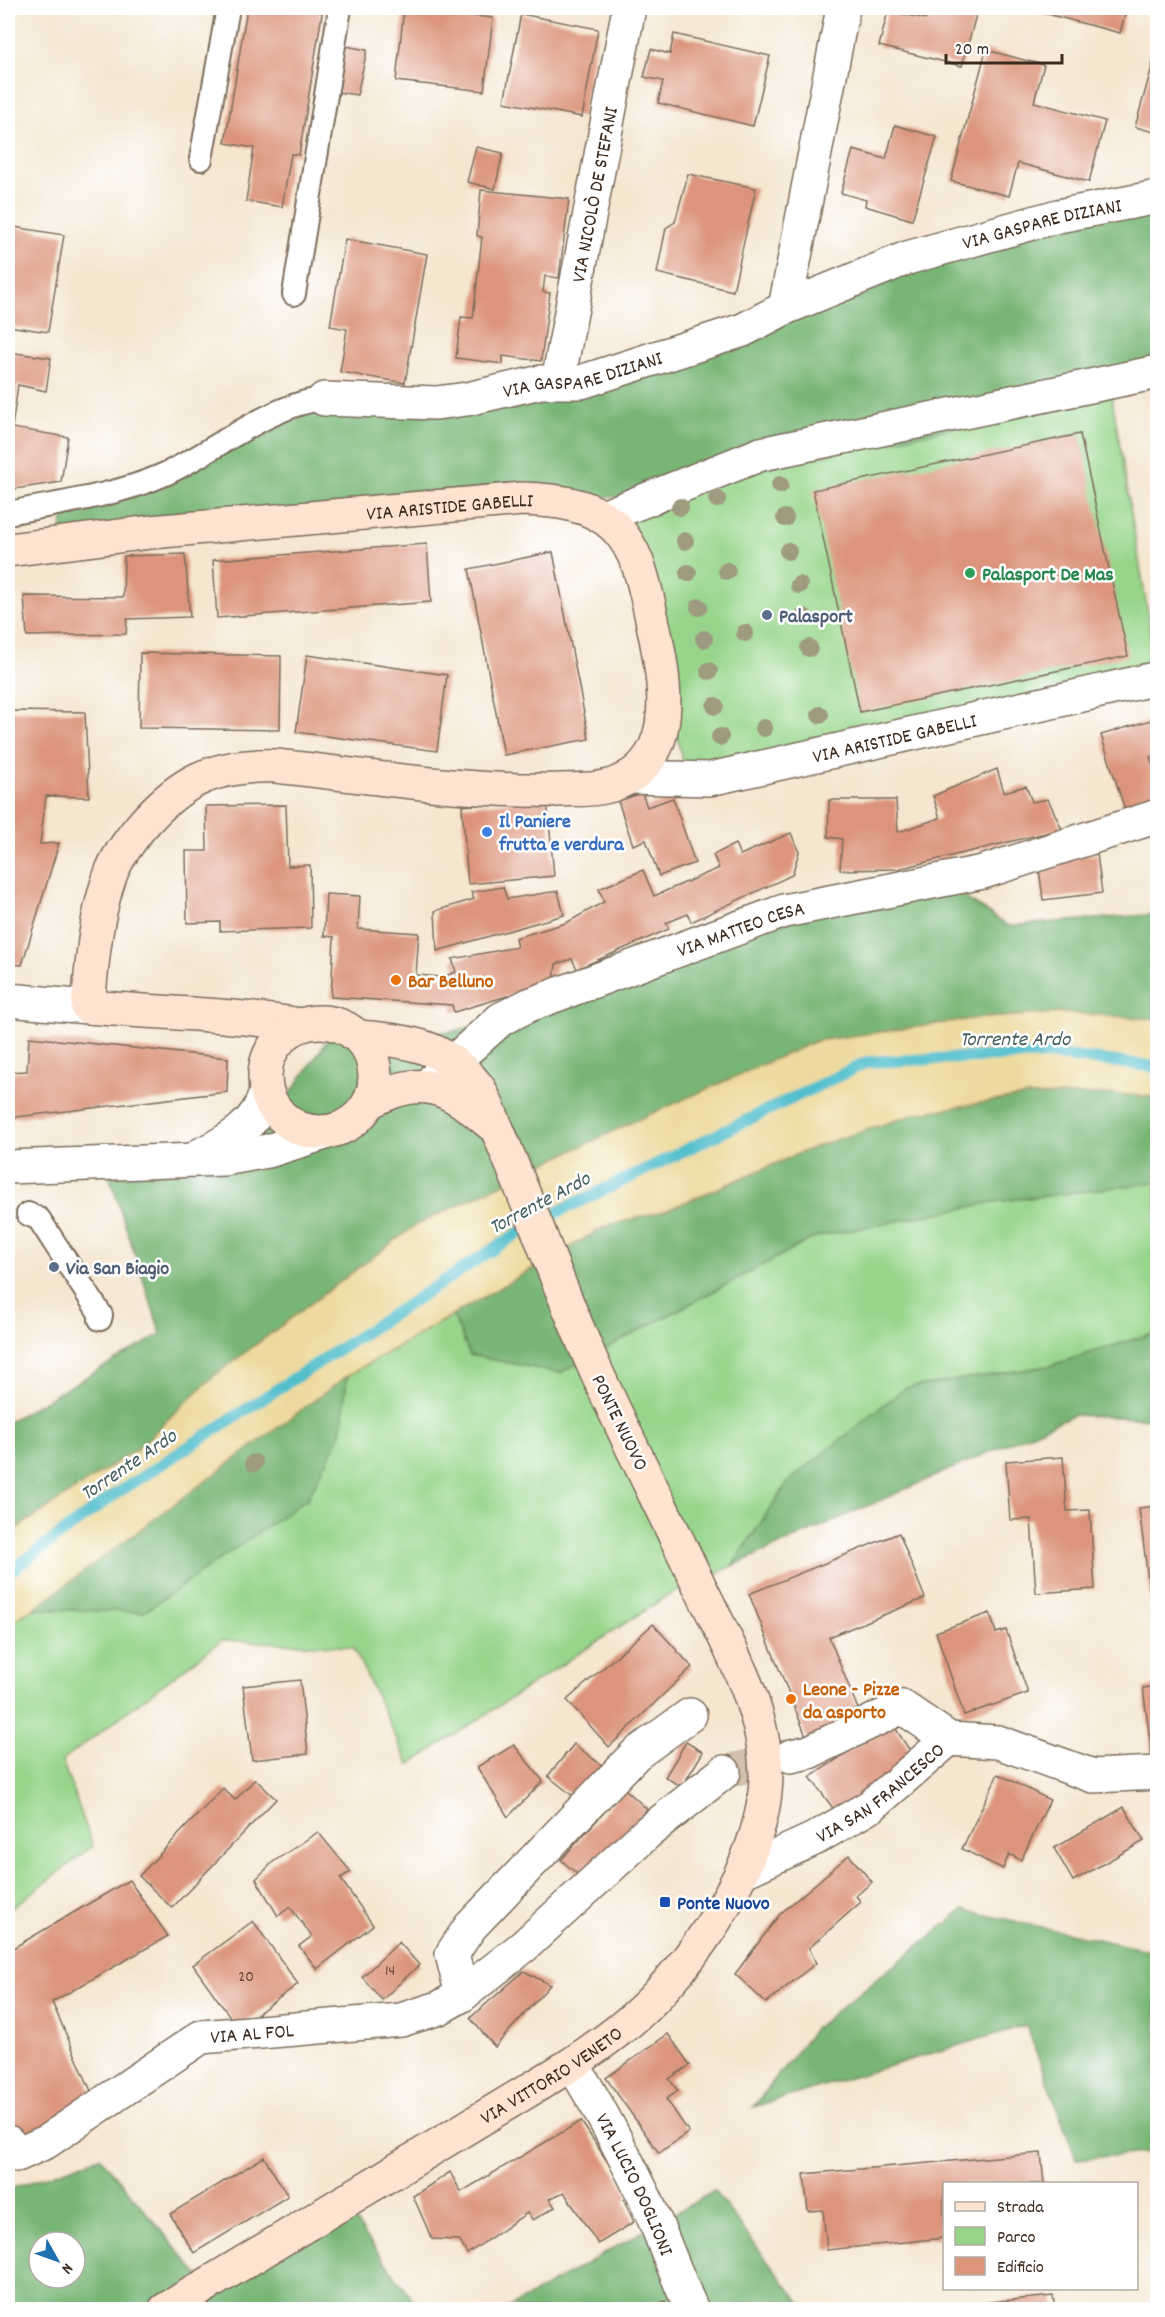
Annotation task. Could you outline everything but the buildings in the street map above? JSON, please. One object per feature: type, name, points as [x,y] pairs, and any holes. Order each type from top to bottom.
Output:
[{"type":"main road","name":"VIA ARISTIDE GABELLI","points":[[8,550],[151,532],[522,499],[566,503],[603,517],[626,540],[640,569],[664,680],[665,713],[652,751],[629,777],[595,789],[533,790],[473,787],[276,766],[244,765],[211,773],[180,788],[153,812],[129,842],[110,874],[100,910],[88,1007]]},
{"type":"main road","points":[[88,1007],[211,1017],[255,1018],[301,1025]]},
{"type":"main road","points":[[211,1017],[243,1029],[253,1036],[260,1047],[266,1079],[272,1105],[294,1127],[325,1133],[343,1128],[359,1118],[370,1102],[375,1086],[375,1068],[369,1051],[359,1037],[332,1022],[316,1021],[301,1025],[284,1034],[272,1049],[266,1079]]},
{"type":"main road","name":"PONTE NUOVO","points":[[359,1037],[418,1044],[453,1061],[467,1072],[480,1090],[592,1362],[736,1660],[754,1710]]},
{"type":"main road","points":[[370,1102],[388,1092],[425,1087],[446,1091],[462,1099],[495,1126]]},
{"type":"main road","name":"VIA VITTORIO VENETO","points":[[165,2310],[572,2064],[618,2032],[657,1996],[720,1912],[744,1871],[758,1824],[766,1776],[762,1738],[754,1710]]},
{"type":"street","name":"VIA NICOLÒ DE STEFANI","points":[[558,381],[629,8]]},
{"type":"street","points":[[785,308],[843,8]]},
{"type":"street","name":"VIA GASPARE DIZIANI","points":[[324,399],[452,402],[541,382],[558,381],[565,384],[582,382],[743,330],[785,308],[907,258],[1058,216],[1158,197]]},
{"type":"street","points":[[603,517],[761,454],[1158,372]]},
{"type":"street","name":"VIA ARISTIDE GABELLI","points":[[629,777],[710,779],[1158,678]]},
{"type":"street","name":"VIA MATTEO CESA","points":[[425,1087],[501,1019],[529,1005],[784,911],[983,872],[1158,816]]},
{"type":"street","name":"VIA MATTEO CESA","points":[[1087,839],[1158,837]]},
{"type":"street","points":[[8,1000],[88,1007]]},
{"type":"street","points":[[190,1160],[242,1130],[264,1102],[266,1079]]},
{"type":"street","points":[[8,1167],[224,1159],[268,1151],[325,1133]]},
{"type":"street","points":[[791,1756],[809,1752],[902,1707],[949,1739]]},
{"type":"street","points":[[462,1995],[452,1954],[470,1928],[636,1754],[690,1715]]},
{"type":"street","name":"VIA SAN FRANCESCO","points":[[744,1871],[814,1839],[871,1806],[949,1739],[998,1742],[1093,1776],[1158,1773]]},
{"type":"street","name":"VIA AL FOL","points":[[8,2142],[17,2155],[46,2142],[201,2037],[401,2020],[439,2008],[462,1995],[524,1946],[648,1832],[724,1772]]},
{"type":"street","name":"VIA LUCIO DOGLIONI","points":[[572,2064],[587,2087],[646,2200],[668,2258],[692,2310]]},
{"type":"lane","points":[[201,159],[228,8]]},
{"type":"lane","points":[[294,294],[340,8]]},
{"type":"lane","name":"VIA GASPARE DIZIANI","points":[[8,513],[92,496],[152,479],[295,405],[324,399]]},
{"type":"lane","points":[[28,1214],[39,1219],[101,1315],[100,1319]]},
{"type":"green space","points":[[1157,183],[1157,385],[623,497],[453,498],[60,535],[65,509],[319,409],[458,412],[799,307]]},
{"type":"green space","points":[[1111,392],[1157,668],[688,785],[623,497]]},
{"type":"green space","points":[[947,886],[1008,926],[1157,914],[1157,1019],[1061,1013],[973,1019],[816,1041],[633,1122],[416,1225],[214,1376],[137,1449],[8,1534],[8,1422],[161,1334],[102,1154],[266,1129],[333,1032],[450,1032],[523,1014],[797,913]]},
{"type":"green space","points":[[1115,1094],[1157,1097],[1157,1182],[994,1202],[815,1237],[560,1373],[470,1355],[453,1315],[606,1226],[667,1210],[814,1147],[918,1113],[1024,1096]]},
{"type":"green space","points":[[1157,1182],[1157,1332],[1049,1366],[905,1388],[788,1482],[732,1566],[665,1597],[409,1765],[353,1647],[222,1640],[62,1761],[93,1846],[8,1911],[8,1624],[33,1609],[144,1612],[341,1434],[347,1376],[453,1315],[470,1355],[560,1373],[815,1237],[994,1202]]},
{"type":"green space","points":[[1157,1332],[1157,1419],[1073,1415],[732,1566],[788,1482],[905,1388],[1049,1366]]},
{"type":"green space","points":[[347,1376],[341,1434],[308,1498],[144,1612],[33,1609]]},
{"type":"green space","points":[[963,1910],[1157,1952],[1157,2152],[1076,2159],[1026,2025],[753,2107],[814,2029]]},
{"type":"green space","points":[[100,2157],[207,2285],[341,2202],[420,2309],[8,2310],[8,2190]]},
{"type":"green space","points":[[714,2191],[805,2309],[505,2310]]},
{"type":"sand","points":[[1061,1013],[1157,1019],[1157,1097],[1115,1094],[1024,1096],[918,1113],[814,1147],[667,1210],[606,1226],[347,1376],[33,1609],[8,1624],[8,1534],[137,1449],[214,1376],[416,1225],[633,1122],[816,1041],[973,1019]]},
{"type":"waterway","name":"Torrente Ardo","points":[[8,1573],[111,1497],[529,1226],[867,1062],[1049,1054],[1158,1067]]},
{"type":"tunnel","points":[[724,1772],[791,1756]]},
{"type":"place","name":"Palasport De Mas","points":[[970,573]]},
{"type":"place","name":"Palasport","points":[[767,615]]},
{"type":"place","name":"Il Paniere frutta e verdura","points":[[487,832]]},
{"type":"place","name":"Bar Belluno","points":[[396,980]]},
{"type":"place","name":"Via San Biagio","points":[[54,1267]]},
{"type":"place","name":"Leone - Pizze da asporto","points":[[791,1699]]},
{"type":"place","name":"Ponte Nuovo","points":[[665,1902]]}]
